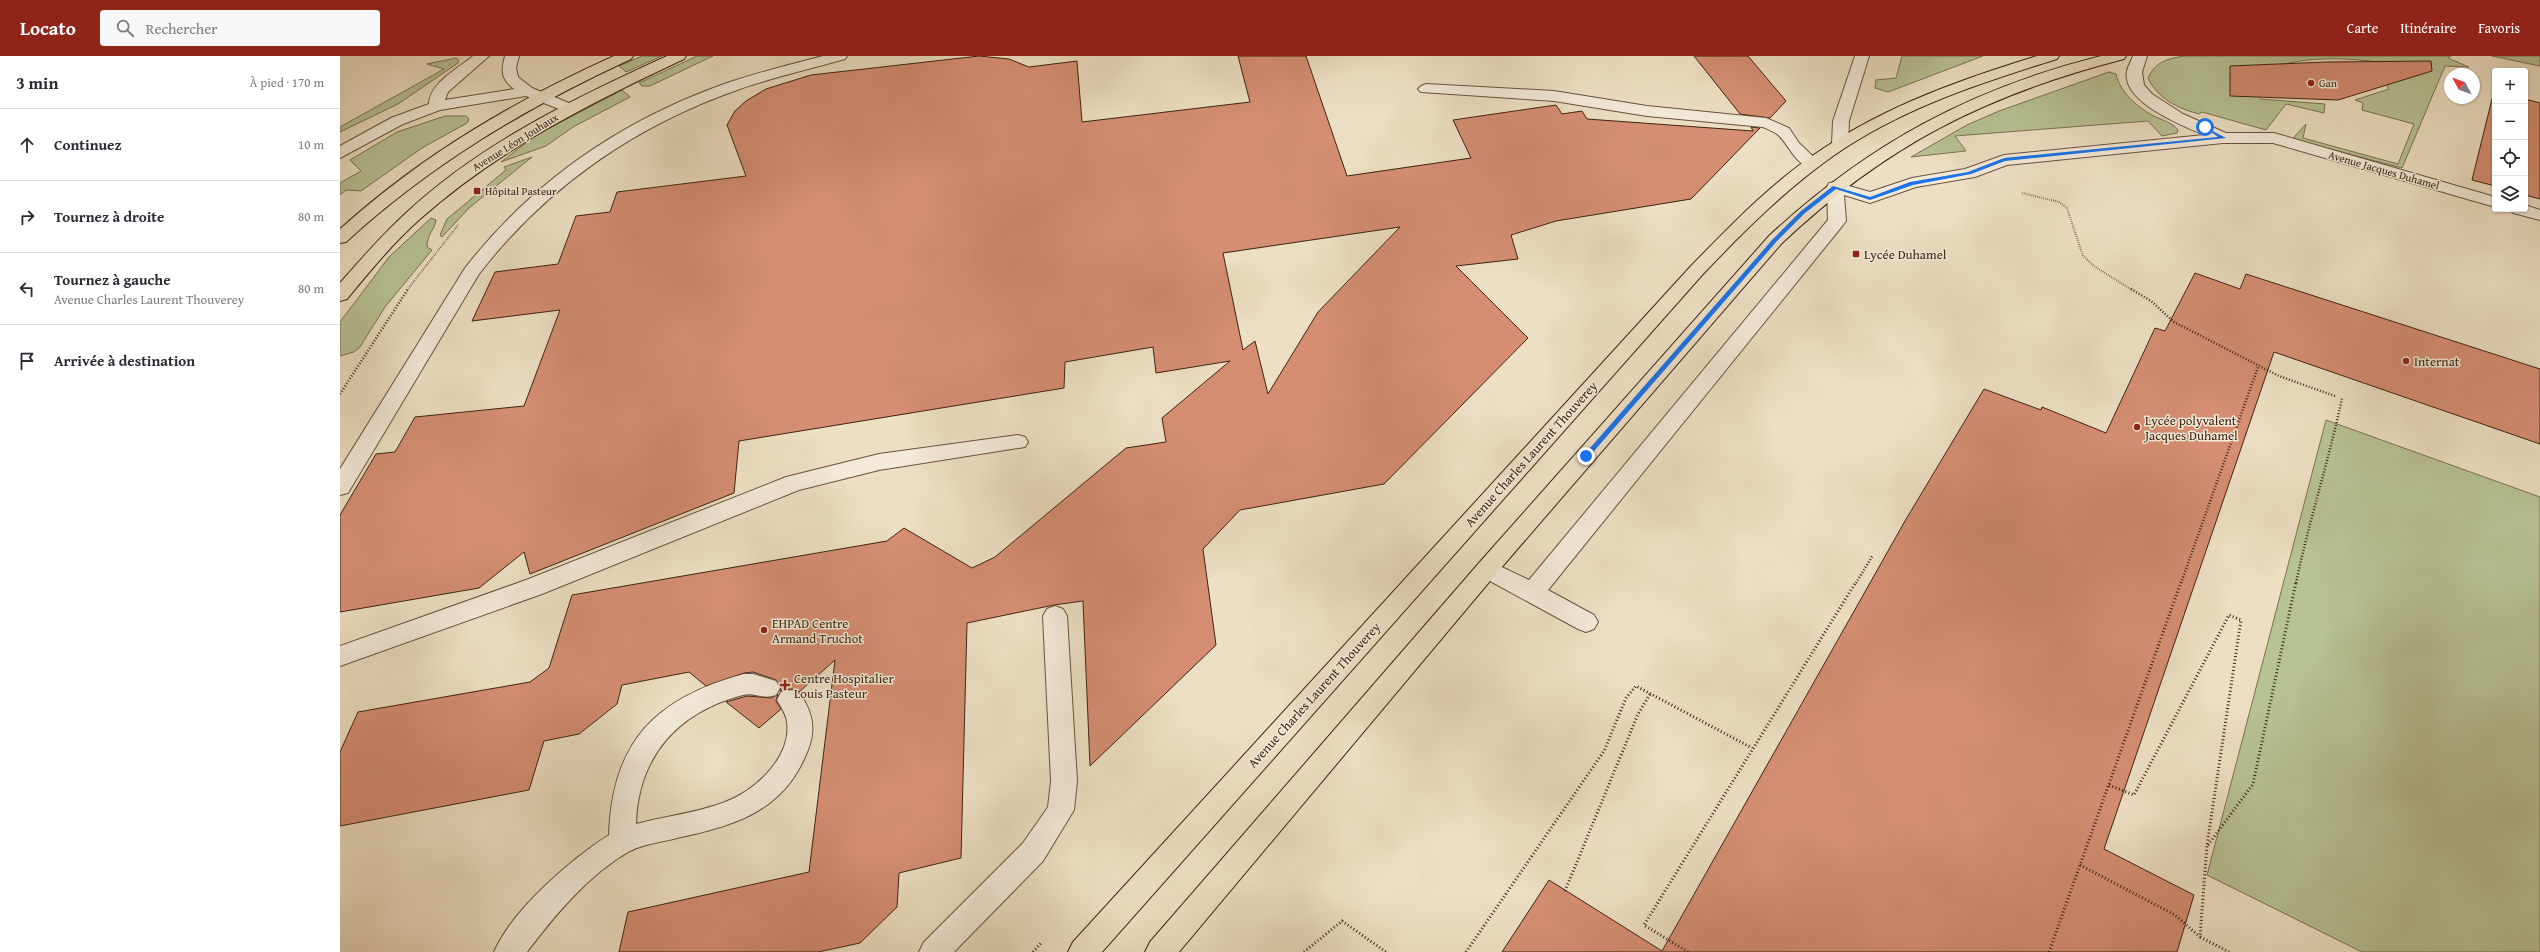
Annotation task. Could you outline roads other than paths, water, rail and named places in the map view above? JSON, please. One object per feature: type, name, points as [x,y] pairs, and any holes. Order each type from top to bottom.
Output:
[{"type":"main road","points":[[340,238],[379,202],[438,159],[533,94],[626,56]]},
{"type":"main road","name":"Avenue Léon Jouhaux","points":[[340,295],[404,222],[494,152],[569,108],[679,56]]},
{"type":"main road","name":"Avenue Charles Laurent Thouverey","points":[[1083,952],[1697,270],[1773,196],[1840,144],[1900,112],[1948,91],[2052,56]]},
{"type":"main road","points":[[1160,952],[1487,569],[1775,240],[1803,212],[1835,187],[1908,138],[1959,110],[2014,88],[2119,56]]},
{"type":"street","points":[[437,106],[437,97],[442,89],[482,56]]},
{"type":"street","points":[[512,56],[509,68],[511,80],[533,94],[569,108]]},
{"type":"street","points":[[340,487],[471,272],[492,242],[524,209],[573,170],[627,134],[661,116],[722,91],[840,56]]},
{"type":"street","points":[[1840,144],[1841,121],[1862,56]]},
{"type":"street","points":[[2140,56],[2133,68],[2138,89],[2142,94],[2170,113],[2223,138]]},
{"type":"street","points":[[1426,90],[1554,96],[1647,111],[1766,123],[1783,132],[1793,146],[1813,164]]},
{"type":"street","points":[[340,153],[397,121],[437,106],[533,94]]},
{"type":"street","name":"Avenue Jacques Duhamel","points":[[1835,187],[1870,198],[1912,183],[1969,173],[2004,160],[2223,138],[2274,138],[2492,201]]},
{"type":"street","points":[[1532,593],[1837,221],[1835,187]]},
{"type":"street","points":[[2528,212],[2540,215]]},
{"type":"street","points":[[340,656],[534,587],[794,483],[879,462],[1018,442]]},
{"type":"street","points":[[1487,569],[1586,622]]},
{"type":"street","points":[[934,952],[1033,852],[1061,810],[1064,781],[1055,616]]},
{"type":"street","points":[[622,841],[623,813],[628,781],[641,752],[663,726],[683,707],[716,693],[746,684],[767,688]]},
{"type":"street","points":[[509,952],[536,916],[569,882],[622,841],[657,830],[730,815],[765,794],[791,764],[800,736],[799,712],[790,700]]},
{"type":"place","name":"Gan","points":[[2311,83]]},
{"type":"place","name":"Hôpital Pasteur","points":[[477,191]]},
{"type":"place","name":"Lycée Duhamel","points":[[1856,254]]},
{"type":"place","name":"Internat","points":[[2406,361]]},
{"type":"place","name":"Lycée polyvalent Jacques Duhamel","points":[[2137,427]]},
{"type":"place","name":"EHPAD Centre Armand Truchot","points":[[764,630]]},
{"type":"place","name":"Centre Hospitalier Louis Pasteur","points":[[785,685]]}]
